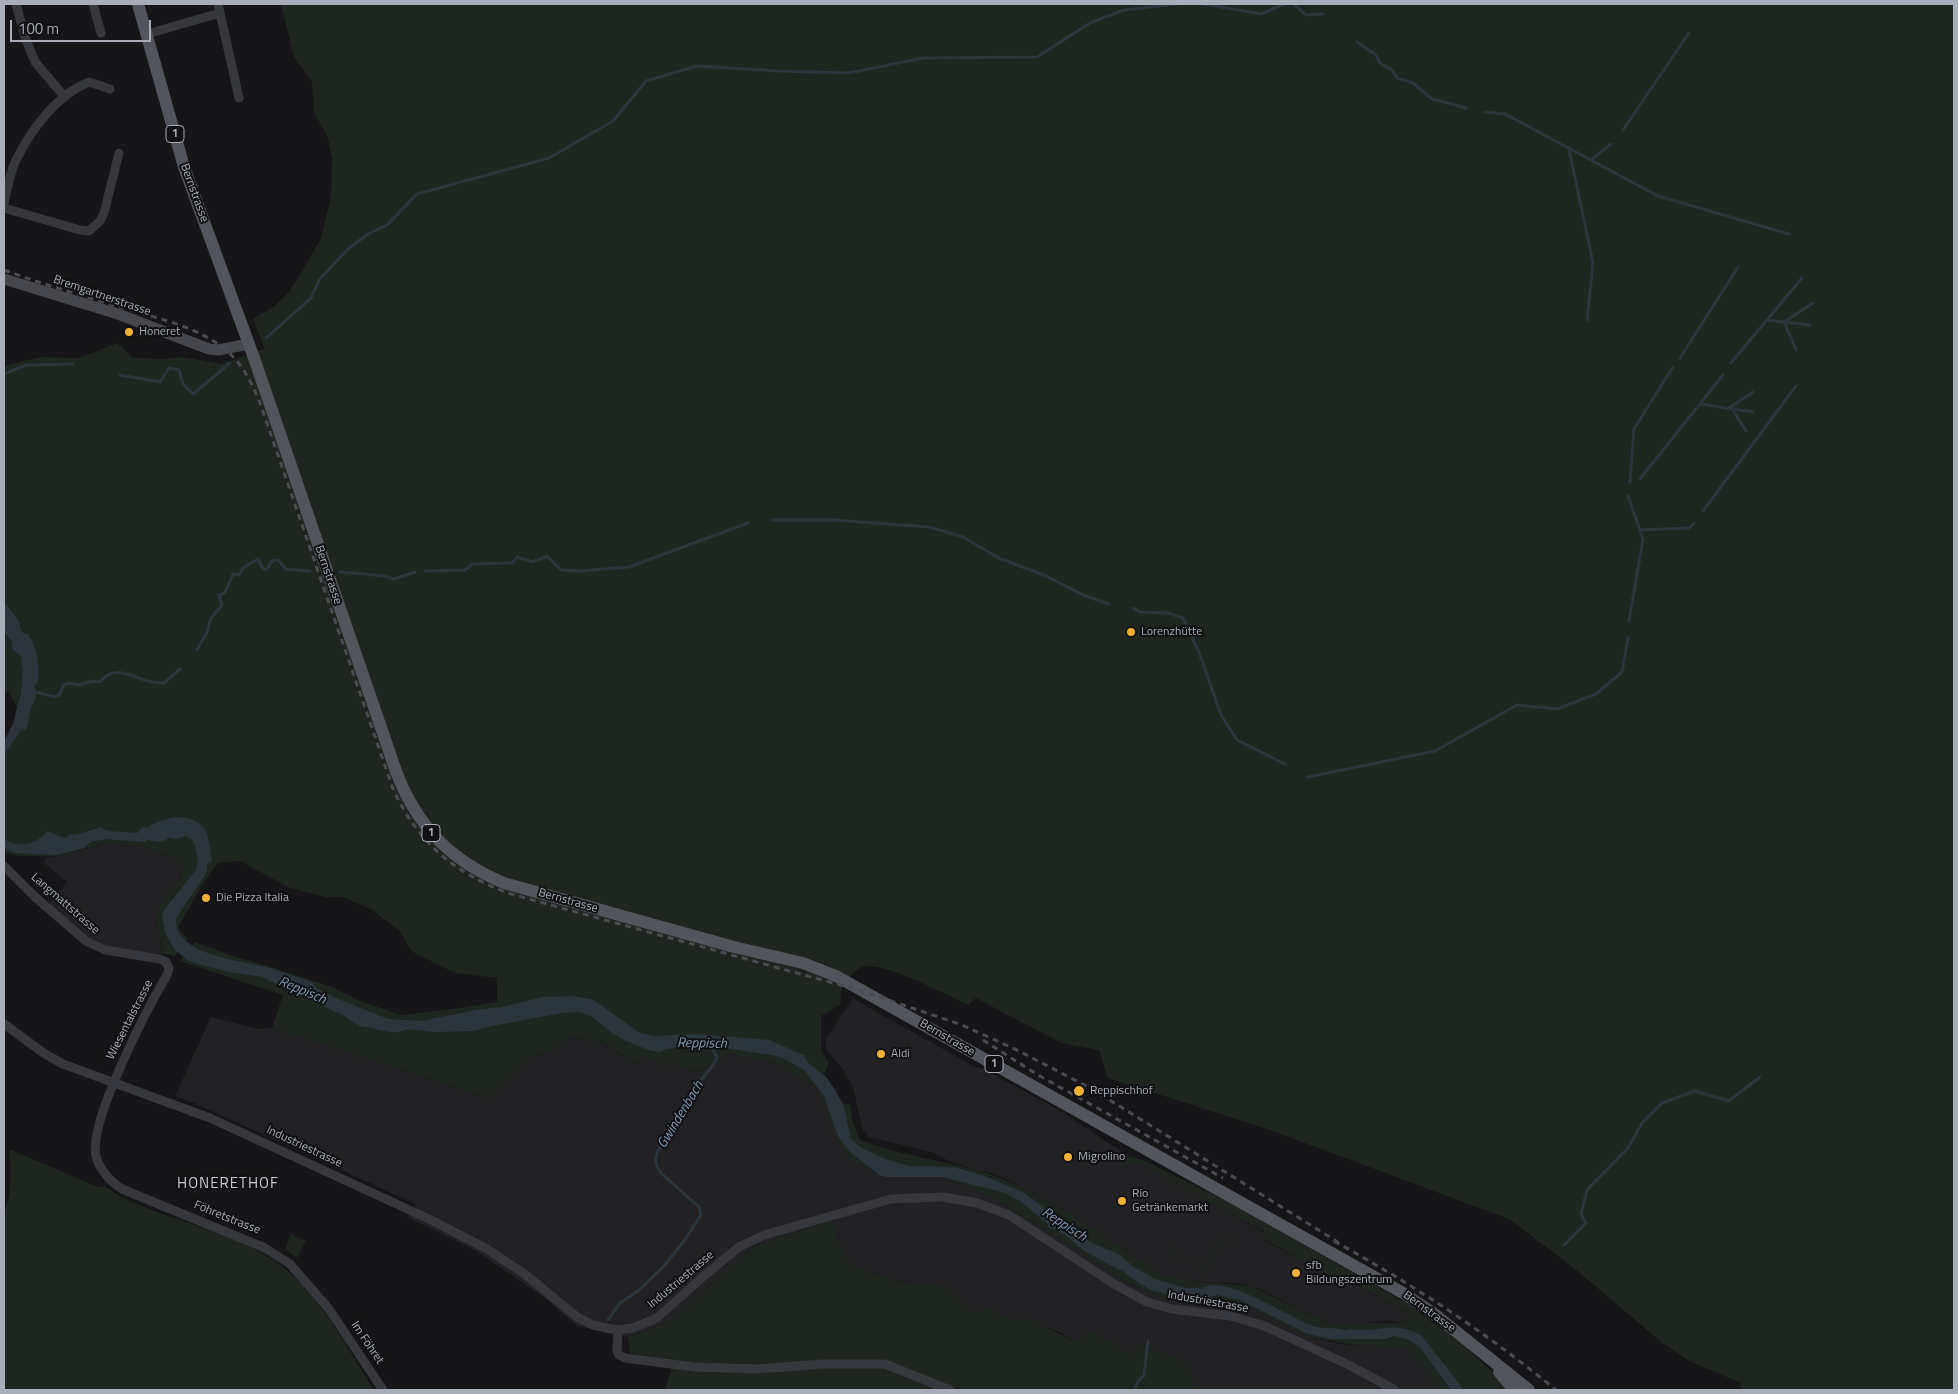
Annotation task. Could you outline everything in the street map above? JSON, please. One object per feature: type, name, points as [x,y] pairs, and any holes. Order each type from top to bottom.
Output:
[{"type":"main road","name":"Bernstrasse","points":[[138,4],[184,167],[249,344],[402,787],[425,826],[452,853],[472,867],[504,883],[716,942],[803,963],[836,976],[1389,1285],[1433,1313],[1489,1360],[1529,1390]]},
{"type":"main road","name":"Bremgartnerstrasse","points":[[4,278],[131,319],[209,349],[218,350],[249,344]]},
{"type":"main road","name":"Bernstrasse","points":[[1489,1360],[1514,1390]]},
{"type":"street","points":[[16,4],[25,37],[35,62],[64,96]]},
{"type":"street","points":[[93,4],[101,33]]},
{"type":"street","points":[[147,34],[219,8],[239,98]]},
{"type":"street","points":[[4,203],[15,163],[36,127],[64,96],[89,82],[110,89]]},
{"type":"street","points":[[4,208],[80,230],[89,230],[100,221],[104,212],[119,153]]},
{"type":"street","name":"Langmattstrasse","points":[[4,866],[34,896],[86,942],[105,950],[160,958],[166,962],[169,968]]},
{"type":"street","name":"Wiesentalstrasse","points":[[113,1084],[169,968]]},
{"type":"street","name":"Industriestrasse","points":[[4,1024],[45,1054],[63,1064],[113,1084],[210,1118],[429,1219],[482,1246],[526,1275],[577,1317],[593,1325],[618,1330],[632,1328],[657,1318],[739,1248],[758,1237],[891,1199],[943,1197],[977,1203],[1010,1215],[1114,1284],[1147,1302],[1172,1309],[1230,1316],[1262,1325],[1348,1365],[1395,1390]]},
{"type":"street","name":"Föhretstrasse","points":[[113,1084],[96,1136],[96,1155],[106,1175],[122,1189],[273,1252],[300,1273],[329,1309]]},
{"type":"street","name":"Im Föhret","points":[[329,1309],[383,1390]]},
{"type":"street","points":[[618,1330],[617,1351],[619,1356],[625,1358],[694,1367],[758,1369],[822,1364],[885,1364],[950,1390]]},
{"type":"shaded area","points":[[281,4],[1954,4],[1954,1390],[1740,1390],[1741,1383],[1691,1362],[1660,1341],[1575,1269],[1509,1219],[1270,1130],[1114,1080],[1106,1076],[1099,1050],[1061,1043],[976,998],[968,1005],[914,979],[882,968],[869,966],[858,969],[842,983],[840,1005],[821,1016],[821,1051],[829,1063],[824,1074],[842,1102],[851,1105],[852,1119],[860,1140],[889,1150],[979,1170],[1021,1186],[1079,1219],[1160,1274],[1193,1281],[1251,1286],[1328,1323],[1405,1323],[1410,1314],[1352,1282],[1349,1287],[1262,1238],[1265,1232],[1252,1225],[1248,1231],[1250,1224],[1229,1213],[1226,1217],[1227,1212],[1211,1203],[1208,1207],[1209,1202],[1192,1192],[1189,1197],[1190,1191],[1174,1182],[1171,1186],[1172,1181],[1155,1172],[1152,1176],[1153,1171],[1136,1162],[1134,1166],[1127,1164],[1126,1167],[1122,1162],[1129,1157],[1145,1161],[1228,1202],[1408,1304],[1453,1337],[1510,1390],[1442,1390],[1426,1369],[1403,1346],[1384,1349],[1365,1344],[1361,1346],[1308,1337],[1248,1307],[1215,1297],[1212,1307],[1166,1299],[1126,1282],[1004,1204],[976,1190],[941,1177],[897,1175],[872,1171],[851,1159],[833,1134],[827,1112],[815,1086],[776,1063],[729,1054],[697,1072],[670,1062],[665,1069],[646,1056],[636,1064],[599,1040],[593,1045],[585,1039],[573,1036],[544,1054],[529,1058],[491,1099],[272,1028],[283,995],[180,961],[195,942],[332,987],[360,1001],[401,1015],[497,1002],[497,978],[455,973],[411,951],[400,931],[372,910],[343,897],[325,897],[290,888],[240,861],[218,863],[203,884],[178,927],[187,939],[175,956],[163,954],[156,921],[160,905],[179,881],[183,863],[148,847],[104,844],[59,856],[18,856],[4,852],[4,750],[8,748],[17,707],[8,691],[4,694],[4,366],[40,357],[80,358],[117,343],[133,358],[163,359],[183,357],[221,364],[265,349],[253,319],[272,308],[288,293],[300,275],[321,238],[331,196],[332,159],[328,138],[314,112],[312,81],[294,57]]},
{"type":"shaded area","points":[[104,844],[148,847],[183,863],[179,881],[160,905],[156,921],[163,954],[106,947],[91,940],[49,904],[67,882],[44,863],[46,857],[59,856]]},
{"type":"shaded area","points":[[854,999],[975,1067],[984,1069],[1059,1110],[1136,1161],[1265,1233],[1262,1239],[1348,1286],[1351,1282],[1410,1314],[1405,1323],[1387,1321],[1354,1324],[1328,1323],[1257,1288],[1242,1284],[1193,1281],[1159,1274],[1079,1219],[1021,1186],[994,1174],[953,1163],[931,1152],[869,1137],[862,1129],[853,1087],[842,1068],[827,1051],[826,1045],[826,1039],[850,1002]]},
{"type":"shaded area","points":[[211,1017],[258,1029],[272,1028],[491,1099],[529,1058],[544,1054],[558,1047],[573,1036],[585,1039],[593,1045],[598,1040],[636,1064],[646,1056],[697,1072],[729,1054],[776,1063],[815,1086],[827,1112],[833,1134],[897,1175],[941,1177],[976,1190],[1004,1204],[1126,1282],[1166,1299],[1212,1307],[1215,1296],[1248,1307],[1308,1337],[1335,1343],[1361,1346],[1364,1344],[1384,1349],[1403,1346],[1426,1369],[1442,1390],[1203,1390],[1193,1382],[1129,1353],[1089,1330],[1074,1342],[1062,1333],[1029,1318],[1017,1321],[1002,1318],[993,1308],[972,1311],[949,1287],[898,1282],[851,1266],[842,1251],[832,1220],[755,1246],[666,1324],[628,1337],[577,1326],[545,1298],[476,1251],[407,1217],[416,1204],[199,1105],[175,1096]]},
{"type":"shaded area","points":[[9,1149],[98,1187],[105,1186],[114,1193],[139,1205],[230,1238],[269,1257],[301,1284],[315,1300],[340,1335],[374,1390],[4,1390],[4,1214],[11,1182]]},
{"type":"shaded area","points":[[832,1220],[842,1251],[851,1266],[898,1282],[949,1287],[972,1311],[993,1308],[1005,1318],[1018,1320],[1029,1318],[1074,1342],[1089,1330],[1129,1353],[1141,1344],[1190,1365],[1193,1382],[1203,1390],[665,1390],[673,1362],[630,1353],[628,1337],[666,1324],[755,1246]]},
{"type":"shaded area","points":[[291,1234],[306,1241],[297,1258],[285,1249]]},
{"type":"shaded area","points":[[1222,1236],[1233,1242],[1237,1236],[1238,1240],[1235,1243],[1226,1242],[1216,1254],[1208,1270],[1204,1273],[1200,1273],[1203,1267],[1179,1254],[1176,1260],[1168,1249],[1168,1247],[1205,1267]]},
{"type":"water","points":[[4,602],[19,621],[21,630],[24,634],[28,634],[34,644],[39,672],[37,684],[35,684],[36,697],[30,711],[27,728],[26,730],[22,729],[4,755],[4,741],[13,724],[21,693],[23,671],[21,656],[13,650],[12,641],[4,632]]},
{"type":"water","name":"Reppisch","points":[[177,817],[188,818],[201,825],[208,836],[211,851],[212,861],[207,864],[204,877],[176,918],[178,930],[185,940],[197,948],[228,959],[258,965],[313,983],[316,988],[341,1000],[388,1019],[422,1021],[501,1007],[542,997],[574,996],[594,1000],[640,1033],[654,1036],[698,1034],[769,1040],[804,1055],[807,1062],[826,1077],[844,1107],[851,1139],[860,1147],[885,1159],[910,1166],[953,1167],[982,1175],[1023,1192],[1050,1212],[1052,1216],[1092,1243],[1121,1255],[1132,1266],[1155,1279],[1185,1288],[1202,1289],[1212,1285],[1225,1286],[1258,1299],[1316,1327],[1347,1331],[1349,1329],[1367,1330],[1393,1327],[1412,1331],[1422,1336],[1464,1390],[1451,1390],[1419,1346],[1409,1340],[1394,1336],[1385,1339],[1330,1339],[1308,1334],[1240,1300],[1217,1295],[1204,1300],[1191,1298],[1184,1300],[1149,1289],[1122,1270],[1083,1250],[1064,1234],[1048,1227],[1048,1224],[1020,1201],[1005,1193],[942,1177],[886,1177],[879,1175],[849,1151],[838,1136],[824,1096],[805,1071],[787,1060],[773,1055],[722,1048],[686,1047],[666,1049],[660,1052],[651,1051],[626,1041],[612,1033],[591,1016],[580,1012],[562,1013],[475,1031],[433,1032],[407,1029],[389,1032],[360,1026],[340,1014],[262,977],[229,972],[195,963],[186,959],[175,950],[165,933],[162,915],[196,870],[198,861],[195,845],[186,836],[176,839],[170,837],[162,842],[105,839],[91,842],[84,848],[55,855],[16,853],[4,848],[4,839],[15,844],[27,844],[39,839],[47,831],[64,838],[71,834],[75,835],[101,827],[108,831],[137,833],[143,827],[148,828],[158,822]]},
{"type":"waterway","points":[[266,338],[311,298],[319,280],[348,249],[368,234],[387,225],[417,194],[549,158],[613,121],[646,81],[697,66],[849,73],[923,58],[1037,57],[1090,23],[1124,10],[1177,4]]},
{"type":"waterway","points":[[1204,4],[1261,14],[1284,4]]},
{"type":"waterway","points":[[1294,4],[1306,15],[1323,14]]},
{"type":"waterway","points":[[1623,130],[1689,33]]},
{"type":"waterway","points":[[1357,42],[1376,55],[1380,63],[1392,70],[1397,78],[1413,83],[1432,99],[1466,108]]},
{"type":"waterway","points":[[1485,112],[1505,114],[1658,196],[1789,234]]},
{"type":"waterway","points":[[1591,160],[1611,144]]},
{"type":"waterway","points":[[1569,149],[1593,263],[1587,320]]},
{"type":"waterway","points":[[1680,358],[1738,267]]},
{"type":"waterway","points":[[1731,363],[1802,278]]},
{"type":"waterway","points":[[1796,350],[1784,322],[1813,303]]},
{"type":"waterway","points":[[1767,320],[1810,325]]},
{"type":"waterway","points":[[120,375],[160,382],[169,368],[179,370],[183,384],[193,394],[230,363]]},
{"type":"waterway","points":[[4,374],[26,365],[73,364]]},
{"type":"waterway","points":[[1630,482],[1634,429],[1673,367]]},
{"type":"waterway","points":[[1640,479],[1723,375]]},
{"type":"waterway","points":[[1703,511],[1796,386]]},
{"type":"waterway","points":[[1729,408],[1753,392]]},
{"type":"waterway","points":[[1700,404],[1753,412]]},
{"type":"waterway","points":[[1732,409],[1746,431]]},
{"type":"waterway","points":[[1628,496],[1643,539],[1629,621]]},
{"type":"waterway","points":[[772,520],[834,520],[930,527],[963,537],[999,558],[1046,576],[1083,595],[1109,604]]},
{"type":"waterway","points":[[425,571],[465,570],[473,564],[512,563],[517,557],[533,562],[547,556],[561,570],[579,571],[629,567],[748,523]]},
{"type":"waterway","points":[[1640,530],[1689,528],[1694,523]]},
{"type":"waterway","points":[[197,650],[208,630],[211,618],[222,605],[219,595],[225,593],[233,574],[239,575],[243,568],[258,559],[263,569],[267,569],[272,561],[278,560],[286,569],[310,571]]},
{"type":"waterway","points":[[340,572],[385,576],[394,579],[415,572]]},
{"type":"waterway","points":[[1133,608],[1140,612],[1168,613],[1183,618],[1199,652],[1221,715],[1237,740],[1285,764]]},
{"type":"waterway","points":[[1308,777],[1435,751],[1517,705],[1557,709],[1596,694],[1622,672],[1628,638]]},
{"type":"waterway","points":[[32,691],[54,697],[59,695],[64,685],[69,683],[80,685],[92,681],[100,682],[105,677],[117,672],[129,674],[150,682],[164,683],[180,669]]},
{"type":"waterway","name":"Gwindenbach","points":[[608,1320],[620,1303],[638,1291],[664,1266],[684,1241],[701,1215],[699,1207],[662,1174],[655,1160],[656,1154],[692,1098],[697,1085],[714,1064],[717,1057],[711,1046]]},
{"type":"waterway","points":[[1564,1245],[1586,1223],[1581,1214],[1587,1190],[1628,1148],[1642,1123],[1662,1103],[1695,1091],[1729,1101],[1760,1077]]},
{"type":"waterway","points":[[1134,1390],[1139,1380],[1144,1376],[1148,1341]]},
{"type":"railway","points":[[4,270],[192,330],[222,347],[240,365],[260,403],[393,789],[414,825],[427,841],[456,866],[472,877],[511,894],[862,991],[962,1025],[1019,1051],[1092,1089],[1341,1244]]},
{"type":"railway","points":[[983,1040],[1038,1075],[1223,1178]]},
{"type":"railway","points":[[1334,1241],[1448,1310],[1502,1348],[1556,1390]]},
{"type":"place","name":"Honeret","points":[[129,332]]},
{"type":"place","name":"Lorenzhütte","points":[[1131,632]]},
{"type":"place","name":"Die Pizza Italia","points":[[206,898]]},
{"type":"place","name":"Aldi","points":[[881,1054]]},
{"type":"place","name":"Reppischhof","points":[[1079,1091]]},
{"type":"place","name":"Migrolino","points":[[1068,1157]]},
{"type":"place","name":"Rio Getränkemarkt","points":[[1122,1201]]},
{"type":"place","name":"sfb Bildungszentrum","points":[[1296,1273]]},
{"type":"district","name":"HONERETHOF","points":[[228,1184]]}]
